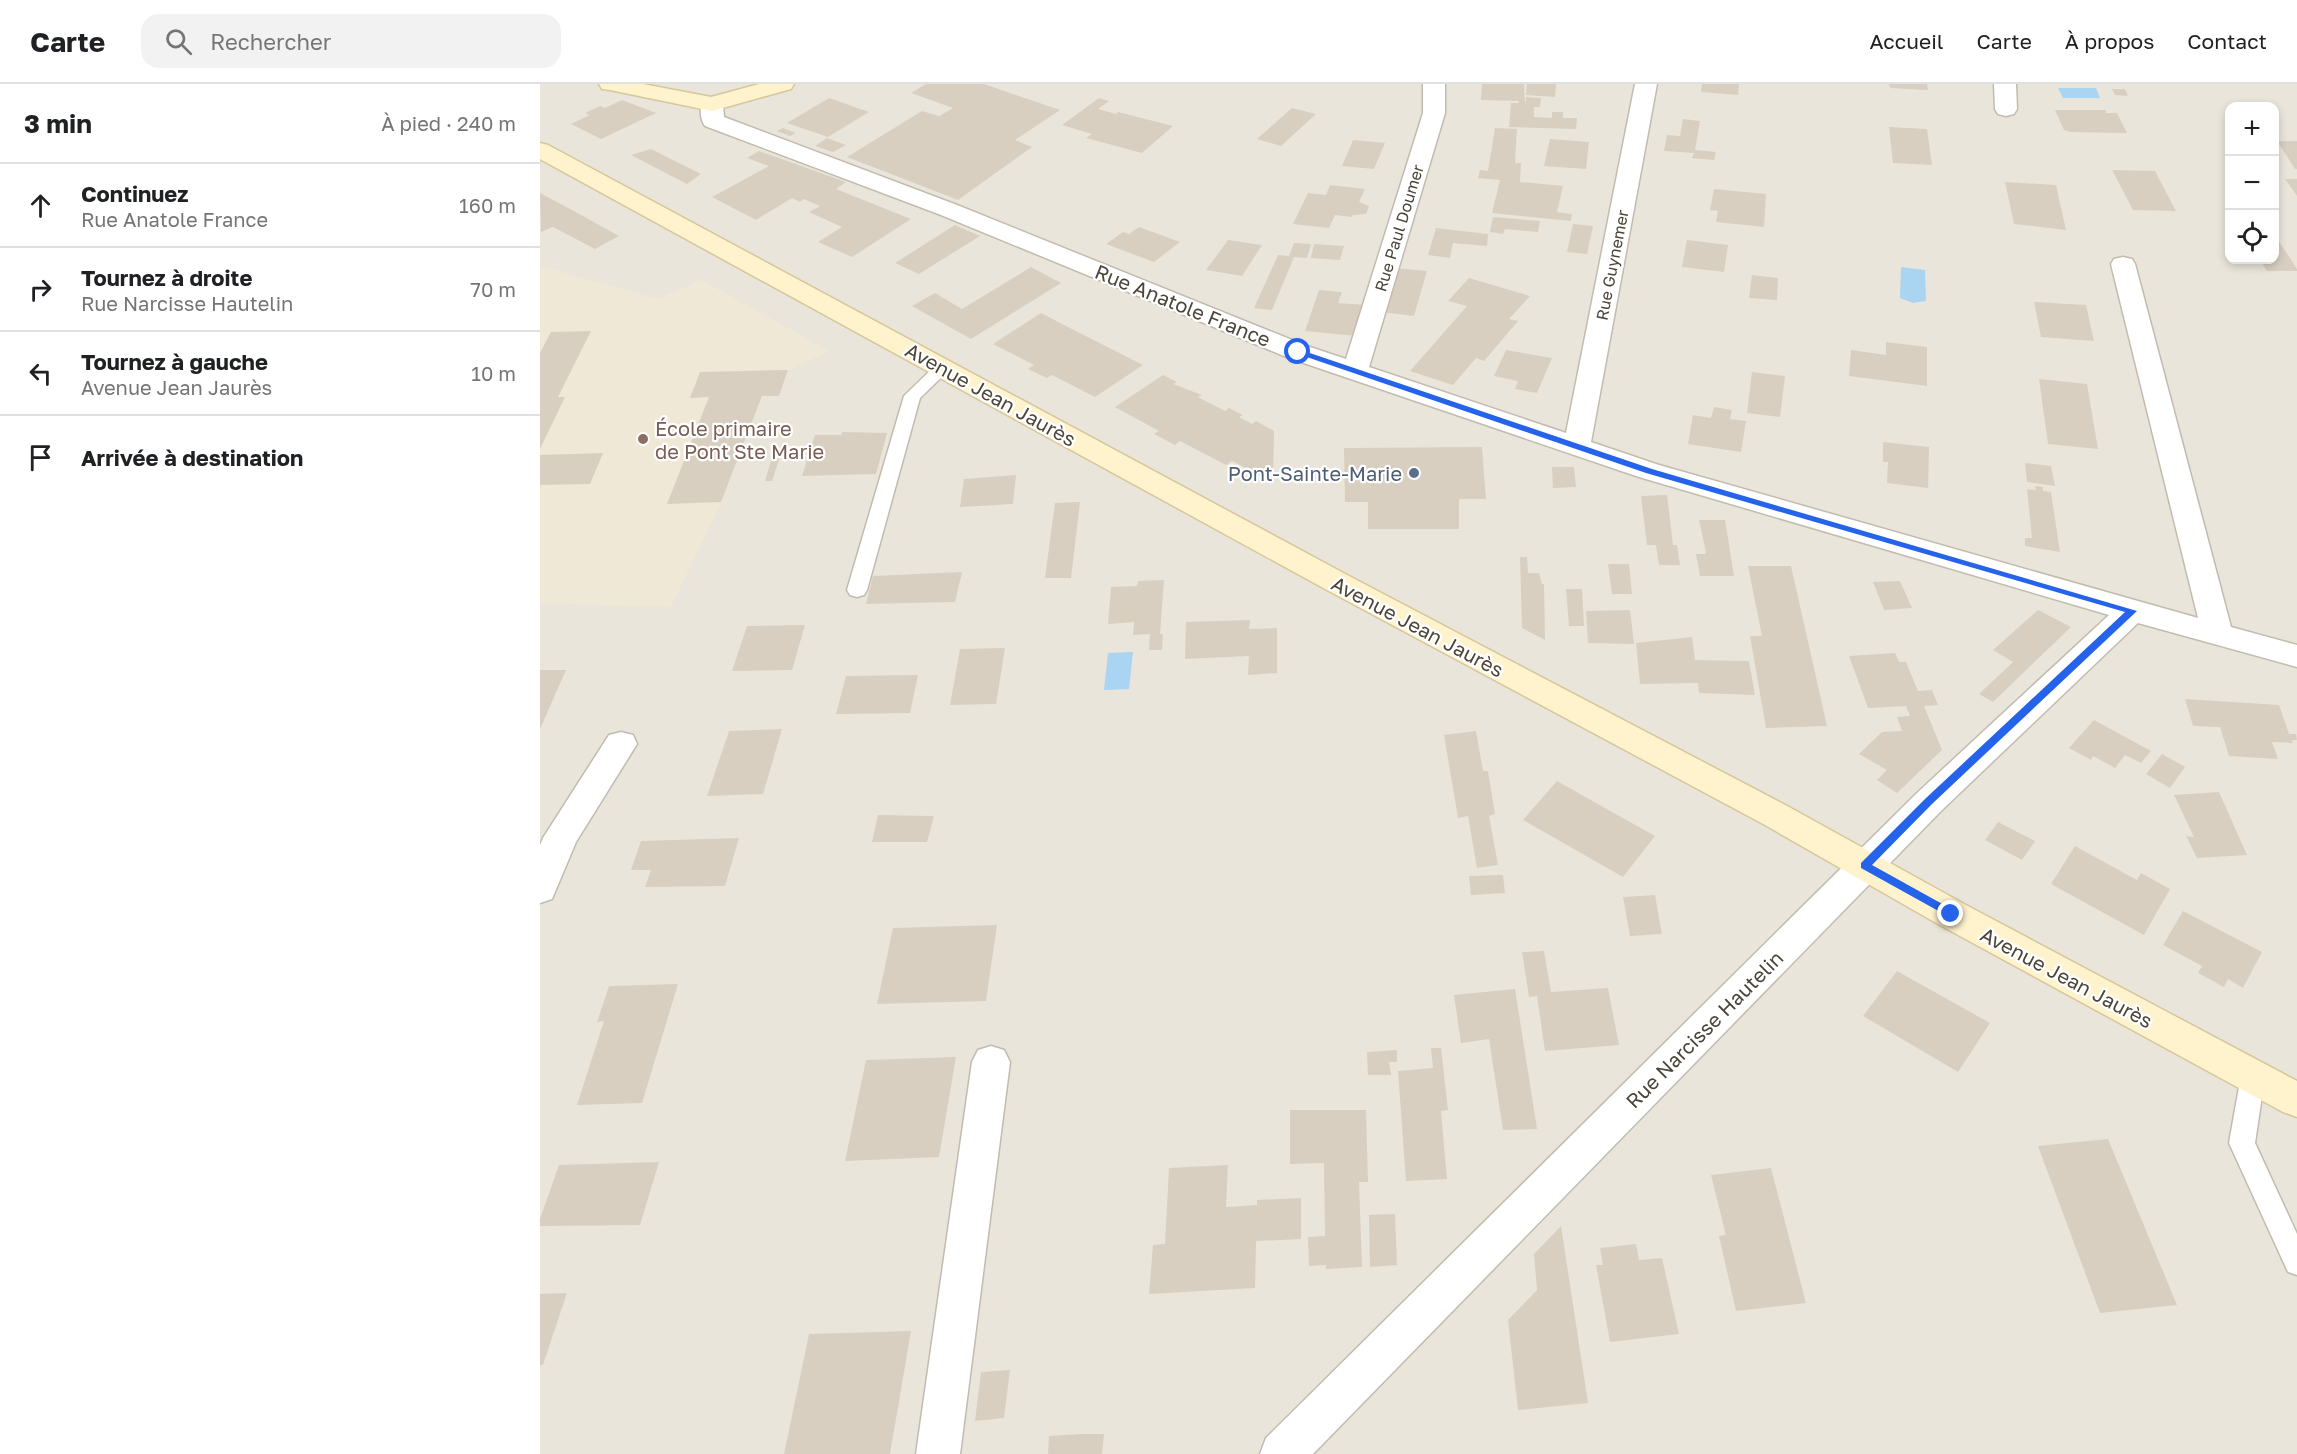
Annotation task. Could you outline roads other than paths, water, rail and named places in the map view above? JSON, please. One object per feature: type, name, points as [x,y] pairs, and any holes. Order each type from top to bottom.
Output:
[{"type":"main road","points":[[610,84],[712,104],[783,84]]},
{"type":"main road","name":"Avenue Jean Jaurès","points":[[540,150],[1338,583],[1777,816],[2297,1100]]},
{"type":"street","name":"Rue Paul Doumer","points":[[1355,371],[1434,113],[1434,84]]},
{"type":"street","name":"Rue Guynemer","points":[[1577,446],[1646,84]]},
{"type":"street","points":[[2004,84],[2006,109]]},
{"type":"street","name":"Rue Anatole France","points":[[712,104],[713,121],[949,210],[1298,352],[1649,471],[2132,611],[2297,656]]},
{"type":"street","points":[[2122,264],[2217,634]]},
{"type":"street","name":"Rue Narcisse Hautelin","points":[[1282,1454],[1929,802],[2132,611]]},
{"type":"street","points":[[540,889],[560,838],[621,744]]},
{"type":"street","points":[[938,1454],[991,1062]]},
{"type":"lane","points":[[857,590],[912,396],[943,368]]},
{"type":"lane","points":[[2253,1076],[2242,1143],[2297,1263]]},
{"type":"water","points":[[2058,88],[2096,88],[2100,98],[2063,98]]},
{"type":"water","points":[[1901,267],[1925,270],[1926,301],[1913,303],[1900,298]]},
{"type":"water","points":[[1133,652],[1129,689],[1104,690],[1108,653]]},
{"type":"place","name":"École primaire de Pont Ste Marie","points":[[643,439]]},
{"type":"place","name":"Pont-Sainte-Marie","points":[[1414,473]]}]
